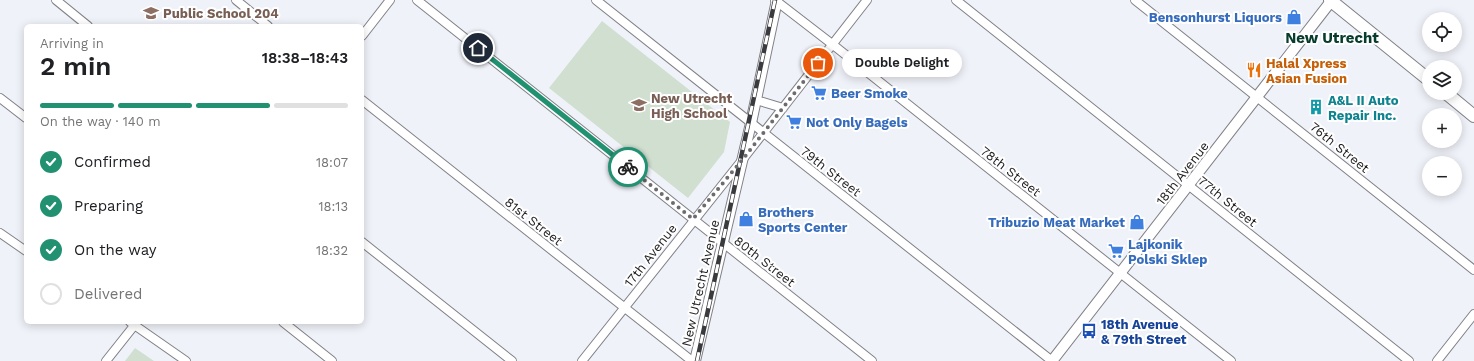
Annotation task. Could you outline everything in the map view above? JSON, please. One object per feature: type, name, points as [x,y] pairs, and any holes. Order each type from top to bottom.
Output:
[{"type":"main road","points":[[1331,0],[1422,74]]},
{"type":"main road","points":[[1455,100],[1474,116]]},
{"type":"street","points":[[56,0],[86,24]]},
{"type":"street","points":[[236,0],[266,24]]},
{"type":"street","points":[[364,33],[390,0]]},
{"type":"street","name":"80th Street","points":[[417,0],[872,361]]},
{"type":"street","name":"79th Street","points":[[596,0],[1052,361]]},
{"type":"street","name":"New Utrecht Avenue","points":[[695,361],[743,159],[776,0]]},
{"type":"street","name":"78th Street","points":[[776,0],[1231,361]]},
{"type":"street","name":"17th Avenue","points":[[582,361],[867,0]]},
{"type":"street","name":"77th Street","points":[[956,0],[1409,361]]},
{"type":"street","name":"76th Street","points":[[1135,0],[1474,270]]},
{"type":"street","name":"18th Avenue","points":[[1052,361],[1331,0]]},
{"type":"street","points":[[0,98],[24,116]]},
{"type":"street","points":[[756,100],[783,108]]},
{"type":"street","name":"81st Street","points":[[364,102],[692,361]]},
{"type":"street","points":[[0,233],[24,250]]},
{"type":"street","points":[[364,244],[512,361]]},
{"type":"street","points":[[1437,361],[1474,314]]},
{"type":"street","points":[[106,361],[133,324]]},
{"type":"street","points":[[135,324],[186,361]]},
{"type":"street","points":[[286,324],[332,361]]},
{"type":"green space","name":"New Utrecht High School","points":[[602,21],[730,122],[724,152],[688,198],[549,88]]},
{"type":"green space","points":[[135,348],[154,361],[125,361]]},
{"type":"railway","points":[[697,361],[775,0]]},
{"type":"way so far","points":[[628,167],[693,219],[743,159],[818,63]]},
{"type":"place","name":"Public School 204","points":[[151,13]]},
{"type":"place","name":"Bensonhurst Liquors","points":[[1294,17]]},
{"type":"place","name":"Double Delight","points":[[818,63]]},
{"type":"place","name":"Halal Xpress Asian Fusion","points":[[1254,70]]},
{"type":"place","name":"Beer Smoke","points":[[819,93]]},
{"type":"place","name":"New Utrecht High School","points":[[639,105]]},
{"type":"place","name":"A&L II Auto Repair Inc.","points":[[1316,107]]},
{"type":"place","name":"Not Only Bagels","points":[[794,122]]},
{"type":"place","name":"Brothers Sports Center","points":[[746,219]]},
{"type":"place","name":"Tribuzio Meat Market","points":[[1137,222]]},
{"type":"place","name":"Lajkonik Polski Sklep","points":[[1116,251]]},
{"type":"place","name":"18th Avenue & 79th Street","points":[[1089,331]]},
{"type":"district","name":"New Utrecht","points":[[1332,38]]},
{"type":"route","points":[[478,48],[628,167]]}]
